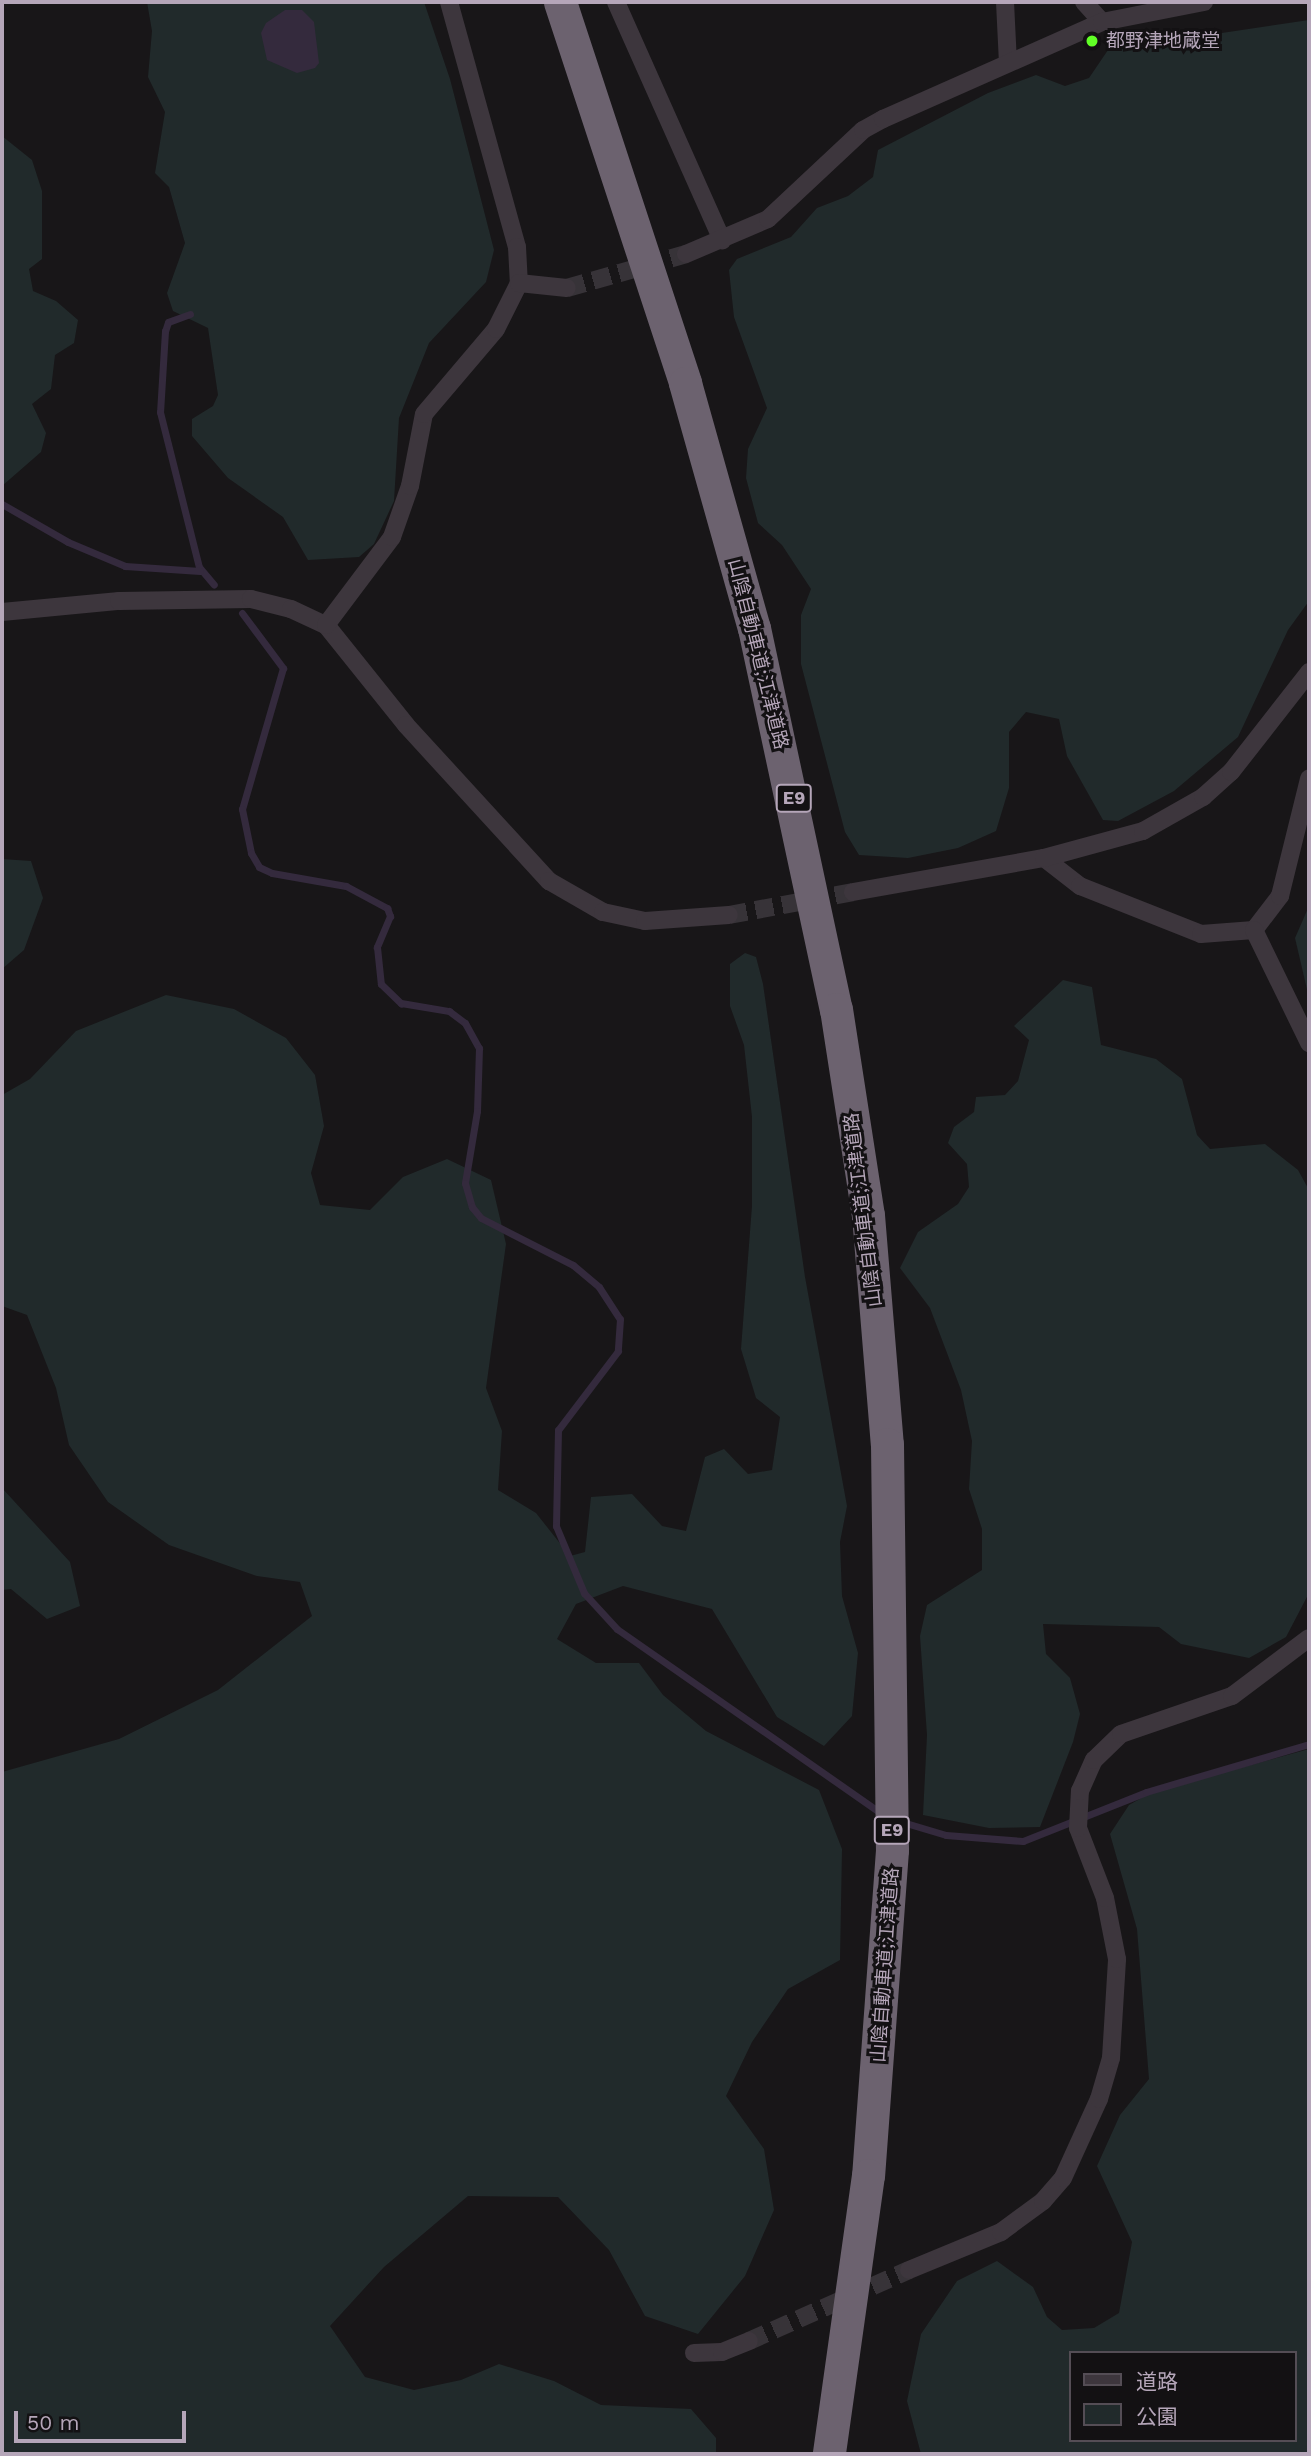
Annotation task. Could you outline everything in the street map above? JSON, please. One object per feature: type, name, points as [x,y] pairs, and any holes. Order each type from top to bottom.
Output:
[{"type":"highway","name":"山陰自動車道;江津道路","points":[[560,2],[685,383],[754,628],[796,805],[836,1009],[868,1215],[887,1444],[892,1621],[892,1850],[881,2039],[850,2328],[829,2454]]},
{"type":"street","points":[[326,625],[392,537],[410,486],[424,414],[496,329],[519,283],[517,247],[449,2]]},
{"type":"street","points":[[616,2],[722,240]]},
{"type":"street","points":[[1005,2],[1008,63]]},
{"type":"street","points":[[1084,2],[1102,22]]},
{"type":"street","points":[[686,254],[722,240],[786,206],[863,130],[1102,22],[1204,2]]},
{"type":"street","points":[[519,283],[567,288]]},
{"type":"street","points":[[2,612],[119,601],[251,600],[326,625],[379,694],[549,881],[603,912],[645,921],[729,915]]},
{"type":"street","points":[[853,892],[1044,858],[1143,831],[1203,797],[1231,772],[1307,682]]},
{"type":"street","points":[[1044,858],[1080,886],[1201,934],[1254,930],[1280,896],[1309,779]]},
{"type":"street","points":[[1254,930],[1309,1043]]},
{"type":"street","points":[[909,2270],[1001,2232],[1042,2201],[1063,2178],[1099,2099],[1111,2058],[1117,1959],[1108,1909],[1078,1820],[1080,1791],[1094,1760],[1121,1734],[1232,1696],[1309,1638]]},
{"type":"street","points":[[694,2353],[722,2351],[749,2341]]},
{"type":"green space","points":[[147,2],[424,2],[450,79],[494,250],[486,282],[429,343],[399,418],[394,501],[374,544],[359,557],[308,560],[283,517],[228,478],[192,436],[192,419],[213,406],[218,395],[208,328],[173,311],[167,293],[185,243],[169,187],[155,173],[165,112],[148,77],[152,31]]},
{"type":"green space","points":[[1309,20],[1309,601],[1288,630],[1238,737],[1174,791],[1118,821],[1103,820],[1067,756],[1059,719],[1026,712],[1009,732],[1009,788],[996,831],[958,848],[908,858],[859,855],[845,832],[801,664],[801,615],[811,589],[782,545],[758,523],[746,478],[748,449],[767,408],[734,317],[729,270],[737,259],[791,237],[817,208],[848,196],[873,177],[878,150],[988,93],[1036,75],[1065,86],[1089,78],[1108,50]]},
{"type":"green space","points":[[2,136],[32,160],[42,191],[42,259],[29,269],[33,291],[56,301],[78,320],[74,343],[55,355],[51,389],[32,404],[46,433],[41,452],[2,486]]},
{"type":"green space","points":[[2,859],[31,861],[43,898],[24,950],[2,969]]},
{"type":"green space","points":[[1309,906],[1309,998],[1295,938]]},
{"type":"green space","points":[[745,953],[756,957],[763,984],[805,1277],[847,1506],[840,1542],[842,1596],[858,1653],[852,1716],[824,1746],[777,1717],[712,1609],[623,1586],[576,1604],[557,1639],[596,1663],[639,1663],[663,1695],[706,1731],[819,1790],[842,1849],[840,1960],[788,1989],[752,2042],[726,2096],[764,2149],[774,2210],[745,2276],[698,2334],[645,2316],[609,2250],[558,2197],[468,2196],[384,2267],[330,2326],[365,2377],[414,2390],[461,2380],[499,2364],[554,2381],[601,2405],[691,2409],[716,2438],[716,2454],[2,2454],[2,1772],[119,1739],[218,1690],[312,1616],[300,1582],[257,1576],[169,1545],[108,1502],[69,1445],[56,1388],[27,1315],[2,1306],[2,1095],[30,1079],[76,1031],[166,995],[234,1009],[286,1038],[315,1075],[324,1126],[311,1173],[320,1205],[370,1210],[403,1177],[447,1159],[491,1180],[506,1244],[486,1388],[502,1431],[498,1490],[536,1513],[570,1556],[585,1552],[591,1497],[632,1494],[662,1526],[686,1531],[705,1457],[724,1449],[748,1474],[772,1470],[780,1417],[756,1398],[741,1349],[752,1206],[752,1117],[744,1045],[730,1006],[730,964]]},
{"type":"green space","points":[[1063,980],[1092,987],[1101,1045],[1156,1059],[1182,1079],[1197,1135],[1210,1149],[1265,1144],[1298,1170],[1309,1190],[1309,1593],[1286,1637],[1249,1658],[1181,1644],[1159,1627],[1043,1624],[1046,1654],[1070,1678],[1080,1714],[1073,1742],[1040,1827],[989,1828],[923,1815],[927,1735],[920,1636],[927,1605],[982,1570],[982,1529],[969,1489],[972,1441],[961,1390],[930,1308],[900,1268],[918,1232],[958,1204],[969,1187],[967,1164],[948,1143],[954,1127],[974,1112],[976,1097],[1005,1095],[1018,1081],[1029,1040],[1014,1026]]},
{"type":"green space","points":[[2,1488],[70,1562],[80,1606],[47,1619],[11,1589],[2,1590]]},
{"type":"green space","points":[[1309,1749],[1309,2454],[921,2454],[907,2401],[921,2334],[957,2281],[997,2261],[1033,2287],[1047,2317],[1062,2330],[1094,2328],[1119,2313],[1132,2242],[1097,2166],[1120,2115],[1149,2079],[1137,1929],[1110,1834],[1129,1805],[1152,1792]]},
{"type":"shaded area","points":[[285,10],[302,10],[314,22],[319,63],[315,68],[297,73],[267,60],[261,33],[266,23]]},
{"type":"waterway","points":[[190,314],[168,322],[165,331],[160,412],[199,567],[214,585]]},
{"type":"waterway","points":[[2,504],[68,542],[125,566],[200,571]]},
{"type":"waterway","points":[[242,613],[283,668],[242,809],[251,853],[259,867],[272,873],[346,886],[387,908],[390,916],[377,947],[381,984],[401,1003],[449,1011],[465,1023],[479,1048],[477,1111],[465,1183],[472,1207],[481,1218],[573,1265],[599,1287],[620,1319],[618,1351],[558,1430],[556,1526],[584,1593],[617,1629],[882,1814]]},
{"type":"waterway","points":[[899,1821],[946,1835],[1023,1841],[1146,1792],[1309,1744]]},
{"type":"tunnel","points":[[567,288],[686,254]]},
{"type":"tunnel","points":[[729,915],[853,892]]},
{"type":"tunnel","points":[[749,2341],[909,2270]]},
{"type":"place","name":"都野津地蔵堂","points":[[1092,41]]}]
